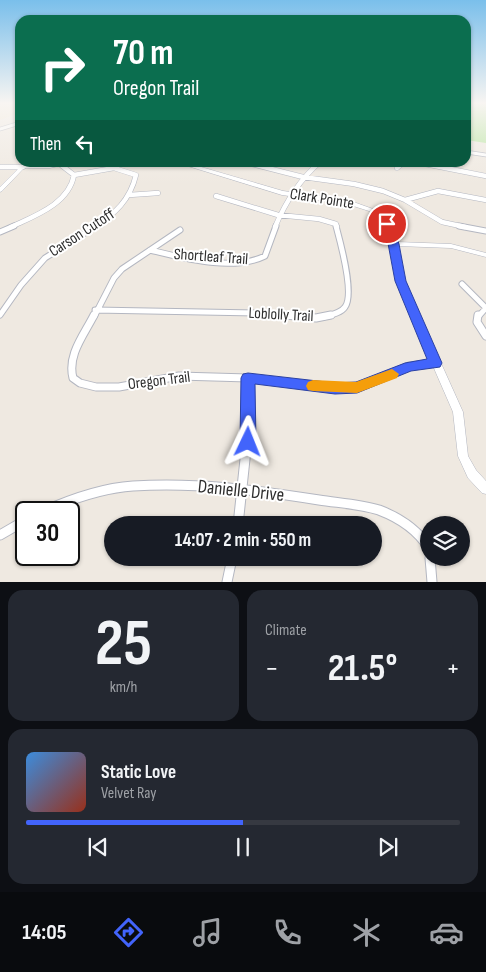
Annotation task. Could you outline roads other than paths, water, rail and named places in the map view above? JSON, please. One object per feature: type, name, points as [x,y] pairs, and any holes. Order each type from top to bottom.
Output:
[{"type":"street","points":[[471,153],[486,155]]},
{"type":"street","points":[[0,167],[23,167]]},
{"type":"street","points":[[0,190],[23,167]]},
{"type":"street","points":[[0,232],[61,199],[72,186],[74,176],[63,167]]},
{"type":"street","name":"Clark Pointe","points":[[194,167],[292,195],[334,199],[372,210],[387,224],[394,244],[400,281],[458,412],[463,456],[472,474],[486,489]]},
{"type":"street","points":[[262,167],[303,177],[369,187],[405,200],[442,222],[486,230]]},
{"type":"street","name":"Shortleaf Trail","points":[[150,250],[198,259],[254,261],[265,256],[278,215],[303,177],[314,167]]},
{"type":"street","points":[[440,167],[486,176]]},
{"type":"street","name":"Carson Cutoff","points":[[0,315],[46,257],[118,211],[124,205],[136,175],[127,170],[111,168],[74,176]]},
{"type":"street","points":[[405,200],[438,191],[486,200]]},
{"type":"street","points":[[129,195],[158,193]]},
{"type":"street","name":"Loblolly Trail","points":[[95,310],[260,313],[316,318],[340,312],[348,299],[342,252],[336,224],[319,219],[278,215],[216,196]]},
{"type":"street","name":"Oregon Trail","points":[[180,230],[114,278],[95,310],[72,358],[70,370],[73,378],[80,383],[96,387],[119,386],[179,376],[248,378],[335,388],[357,388],[409,366],[435,363]]},
{"type":"street","points":[[394,244],[451,246],[486,255]]},
{"type":"street","points":[[462,284],[486,308],[478,314],[477,322],[486,336]]},
{"type":"street","points":[[0,302],[8,304]]},
{"type":"street","points":[[240,516],[245,488],[249,427],[248,378]]},
{"type":"street","name":"Danielle Drive","points":[[67,501],[97,492],[132,486],[205,485],[245,488],[378,510],[408,524],[420,534]]},
{"type":"street","points":[[0,535],[15,526]]},
{"type":"street","points":[[227,582],[230,566]]},
{"type":"street","points":[[431,566],[432,582]]}]
